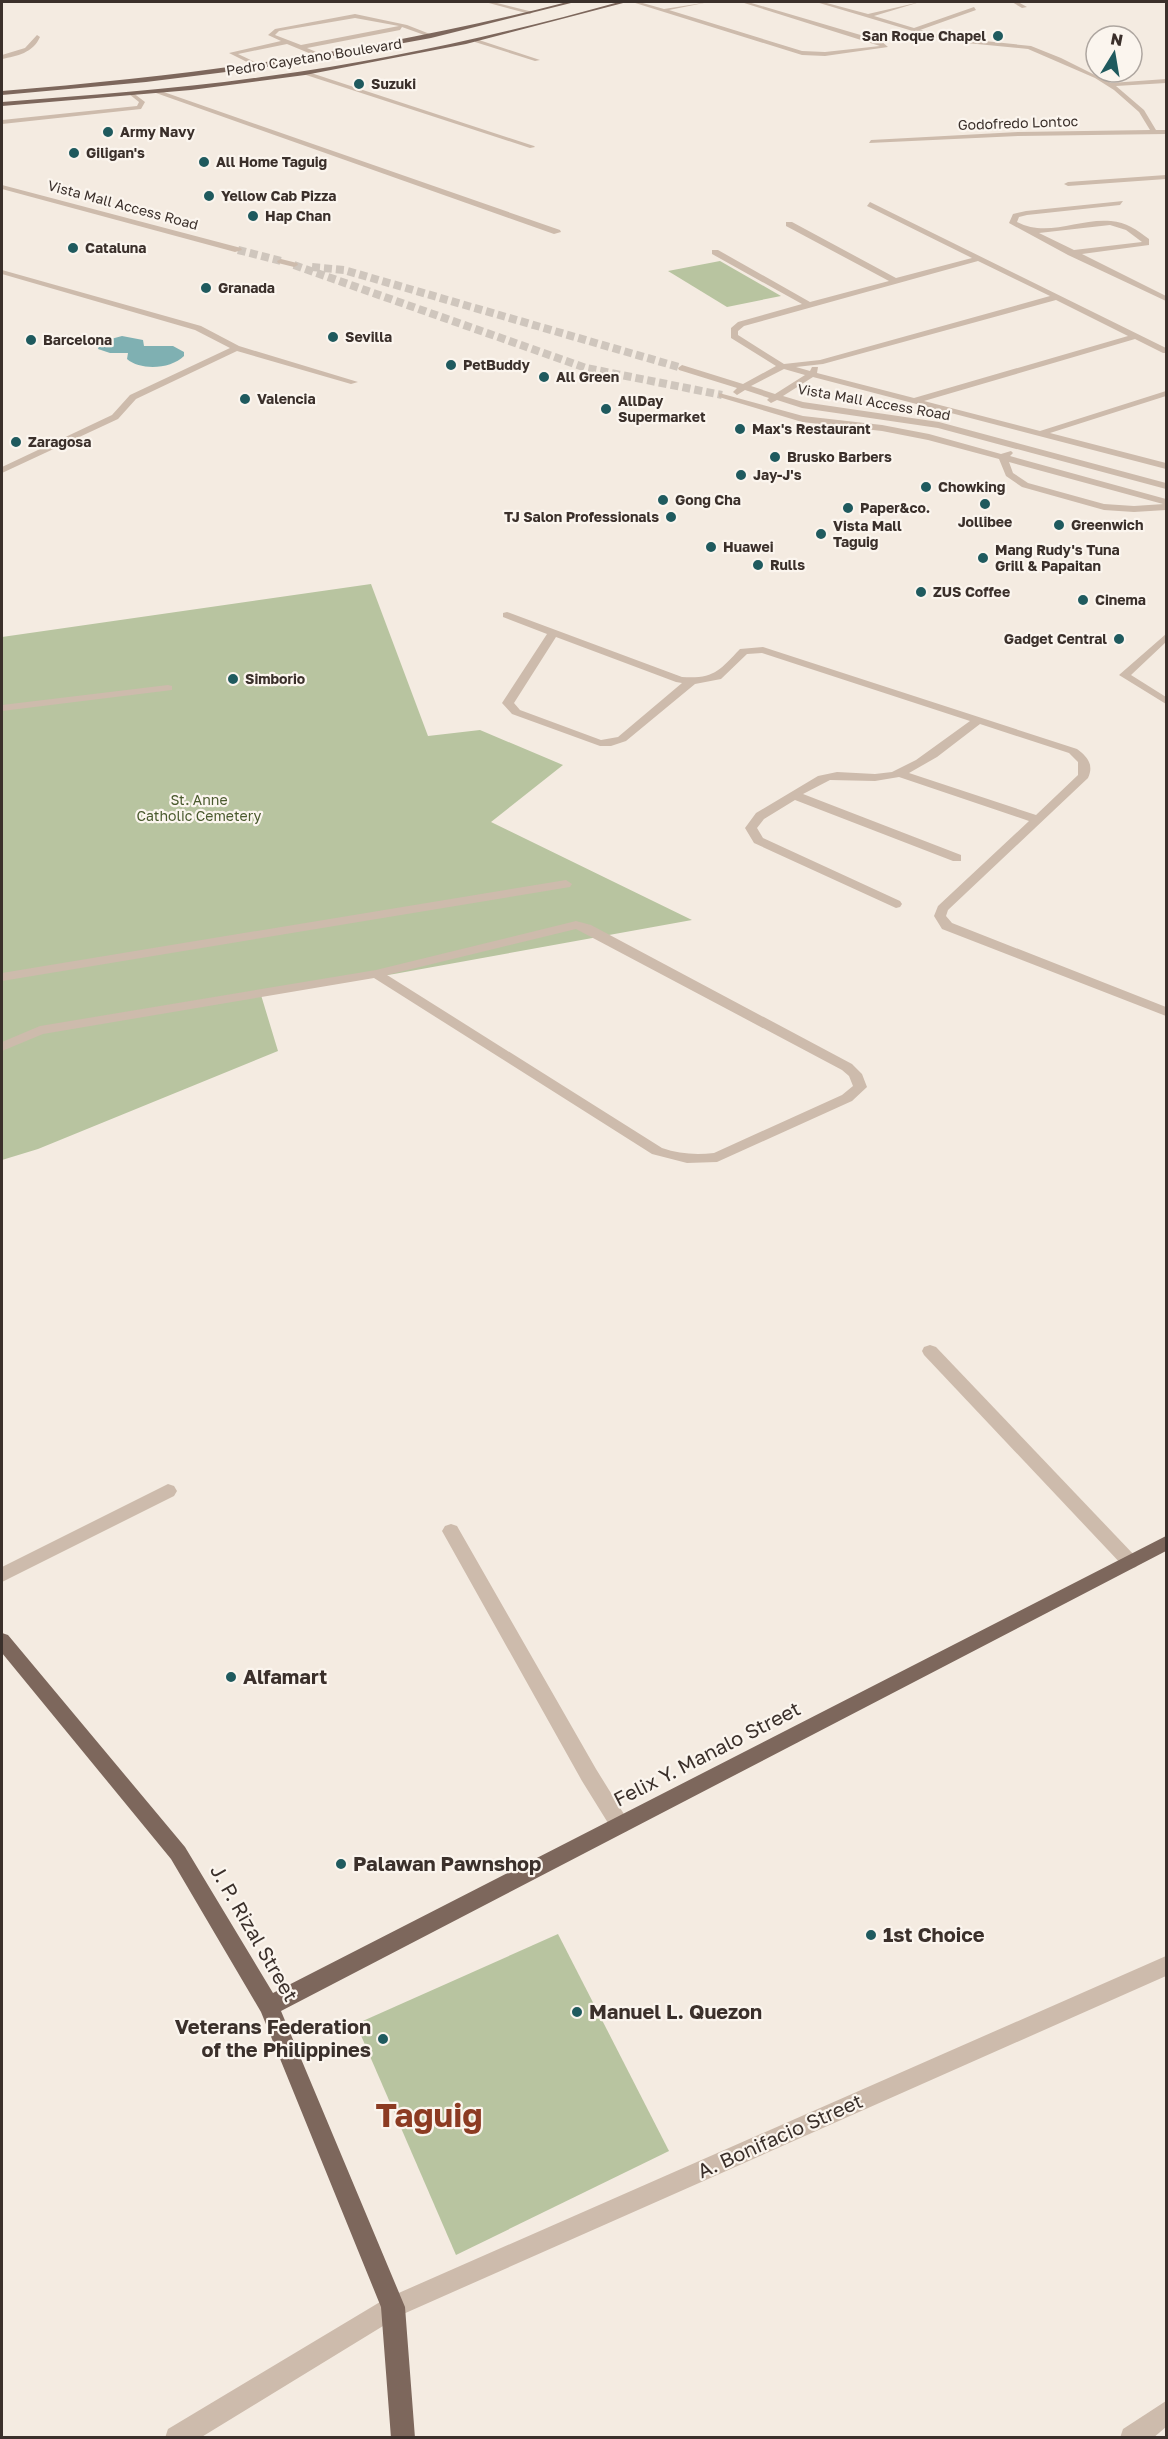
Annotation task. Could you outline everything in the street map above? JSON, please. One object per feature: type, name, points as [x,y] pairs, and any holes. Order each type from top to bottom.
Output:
[{"type":"main road","name":"Pedro Cayetano Boulevard","points":[[2,93],[140,81],[259,66],[432,36],[572,2]]},
{"type":"main road","name":"Pedro Cayetano Boulevard","points":[[2,104],[158,92],[305,73],[477,41],[624,2]]},
{"type":"main road","name":"Felix Y. Manalo Street","points":[[269,2006],[1167,1543]]},
{"type":"main road","name":"J. P. Rizal Street","points":[[2,1640],[178,1853],[269,2006],[393,2307],[404,2438]]},
{"type":"street","points":[[488,2],[530,12]]},
{"type":"street","points":[[635,2],[802,53],[825,54],[885,47],[879,42],[744,2]]},
{"type":"street","points":[[664,9],[706,2]]},
{"type":"street","points":[[819,2],[946,39],[1029,48],[1059,59],[1109,85],[1142,111],[1154,132]]},
{"type":"street","points":[[830,5],[841,2]]},
{"type":"street","points":[[869,16],[917,2]]},
{"type":"street","points":[[1015,2],[1024,7]]},
{"type":"street","points":[[913,30],[974,9]]},
{"type":"street","points":[[321,56],[271,35],[278,30],[346,16],[362,16],[405,26],[432,36]]},
{"type":"street","points":[[301,48],[405,26]]},
{"type":"street","points":[[2,57],[22,52],[34,43],[37,36]]},
{"type":"street","points":[[477,41],[537,60]]},
{"type":"street","points":[[259,66],[232,53],[287,42]]},
{"type":"street","points":[[305,73],[531,147]]},
{"type":"street","points":[[1109,85],[1167,81]]},
{"type":"street","points":[[158,92],[557,232]]},
{"type":"street","points":[[2,122],[139,108],[142,102],[132,94]]},
{"type":"street","name":"Godofredo Lontoc","points":[[871,142],[1018,134],[1167,132]]},
{"type":"street","points":[[1068,183],[1167,177]]},
{"type":"street","name":"Vista Mall Access Road","points":[[2,187],[238,250]]},
{"type":"street","points":[[1120,203],[1026,213],[1016,216],[1013,223],[1167,299]]},
{"type":"street","points":[[870,204],[1167,351]]},
{"type":"street","points":[[789,224],[897,282]]},
{"type":"street","points":[[1030,232],[1110,224],[1129,228],[1146,241],[1140,245],[1071,253]]},
{"type":"street","points":[[715,252],[811,306]]},
{"type":"street","points":[[979,258],[741,324],[734,330],[734,336],[781,366],[1167,466]]},
{"type":"street","points":[[281,261],[294,265]]},
{"type":"street","points":[[2,272],[198,328],[236,348],[354,382]]},
{"type":"street","points":[[742,388],[760,374],[781,366],[820,362],[1057,297]]},
{"type":"street","points":[[916,400],[1136,336]]},
{"type":"street","points":[[2,470],[115,417],[133,397],[236,348]]},
{"type":"street","points":[[761,407],[812,374],[820,362]]},
{"type":"street","name":"Vista Mall Access Road","points":[[682,368],[802,405],[939,425],[1167,486]]},
{"type":"street","name":"Vista Mall Access Road","points":[[742,388],[727,396],[802,419],[882,428],[929,437],[1167,502]]},
{"type":"street","points":[[1042,433],[1167,393]]},
{"type":"street","points":[[1016,446],[1003,457],[1009,474],[1025,485],[1104,507],[1134,509],[1167,507]]},
{"type":"street","points":[[507,615],[671,677],[692,681],[720,678],[744,651],[763,650],[1059,745],[1083,758],[1086,766],[1084,776],[942,909],[940,916],[947,926],[1167,1011]]},
{"type":"street","points":[[553,633],[508,703],[516,712],[600,743],[622,739],[692,681]]},
{"type":"street","points":[[1167,637],[1124,675],[1167,701]]},
{"type":"street","points":[[2,708],[168,688]]},
{"type":"street","points":[[902,774],[979,720]]},
{"type":"street","points":[[896,904],[758,840],[751,828],[760,816],[822,778],[833,774],[881,777],[902,774],[1039,820]]},
{"type":"street","points":[[794,795],[957,858]]},
{"type":"street","points":[[2,977],[566,884]]},
{"type":"street","points":[[2,1047],[40,1030],[376,974],[571,925],[580,926],[847,1067],[855,1074],[860,1087],[847,1098],[717,1157],[703,1160],[671,1156],[657,1151],[376,974]]},
{"type":"street","points":[[930,1351],[1130,1562]]},
{"type":"street","points":[[2,1575],[168,1491]]},
{"type":"street","points":[[451,1531],[589,1775],[620,1825]]},
{"type":"street","name":"A. Bonifacio Street","points":[[177,2438],[393,2307],[1167,1966]]},
{"type":"street","points":[[1132,2438],[1167,2413]]},
{"type":"green space","points":[[720,261],[781,296],[727,307],[668,271]]},
{"type":"green space","name":"St. Anne Catholic Cemetery","points":[[371,584],[428,736],[480,730],[563,765],[491,822],[692,920],[394,974],[261,995],[278,1051],[38,1149],[2,1160],[2,637]]},
{"type":"green space","points":[[558,1934],[669,2151],[456,2255],[356,2024]]},
{"type":"water","points":[[122,336],[143,340],[144,346],[173,346],[184,352],[184,356],[172,364],[148,367],[127,359],[128,353],[110,353],[98,349],[100,342]]},
{"type":"tunnel","points":[[238,250],[281,261]]},
{"type":"tunnel","points":[[294,265],[586,368],[722,395]]},
{"type":"tunnel","points":[[312,267],[344,270],[682,368]]},
{"type":"place","name":"San Roque Chapel","points":[[998,36]]},
{"type":"place","name":"Suzuki","points":[[359,84]]},
{"type":"place","name":"Army Navy","points":[[108,132]]},
{"type":"place","name":"Giligan's","points":[[74,153]]},
{"type":"place","name":"All Home Taguig","points":[[204,162]]},
{"type":"place","name":"Yellow Cab Pizza","points":[[209,196]]},
{"type":"place","name":"Hap Chan","points":[[253,216]]},
{"type":"place","name":"Cataluna","points":[[73,248]]},
{"type":"place","name":"Granada","points":[[206,288]]},
{"type":"place","name":"Sevilla","points":[[333,337]]},
{"type":"place","name":"Barcelona","points":[[31,340]]},
{"type":"place","name":"PetBuddy","points":[[451,365]]},
{"type":"place","name":"All Green","points":[[544,377]]},
{"type":"place","name":"Valencia","points":[[245,399]]},
{"type":"place","name":"AllDay Supermarket","points":[[606,409]]},
{"type":"place","name":"Max's Restaurant","points":[[740,429]]},
{"type":"place","name":"Zaragosa","points":[[16,442]]},
{"type":"place","name":"Brusko Barbers","points":[[775,457]]},
{"type":"place","name":"Jay-J's","points":[[741,475]]},
{"type":"place","name":"Chowking","points":[[926,487]]},
{"type":"place","name":"Gong Cha","points":[[663,500]]},
{"type":"place","name":"Jollibee","points":[[985,504]]},
{"type":"place","name":"Paper&co.","points":[[848,508]]},
{"type":"place","name":"TJ Salon Professionals","points":[[671,517]]},
{"type":"place","name":"Greenwich","points":[[1059,525]]},
{"type":"place","name":"Vista Mall Taguig","points":[[821,534]]},
{"type":"place","name":"Huawei","points":[[711,547]]},
{"type":"place","name":"Mang Rudy's Tuna Grill & Papaitan","points":[[983,558]]},
{"type":"place","name":"Rulls","points":[[758,565]]},
{"type":"place","name":"ZUS Coffee","points":[[921,592]]},
{"type":"place","name":"Cinema","points":[[1083,600]]},
{"type":"place","name":"Gadget Central","points":[[1119,639]]},
{"type":"place","name":"Simborio","points":[[233,679]]},
{"type":"place","name":"Alfamart","points":[[231,1677]]},
{"type":"place","name":"Palawan Pawnshop","points":[[341,1864]]},
{"type":"place","name":"1st Choice","points":[[871,1935]]},
{"type":"place","name":"Manuel L. Quezon","points":[[577,2012]]},
{"type":"place","name":"Veterans Federation of the Philippines","points":[[383,2039]]},
{"type":"district","name":"Taguig","points":[[429,2115]]}]
